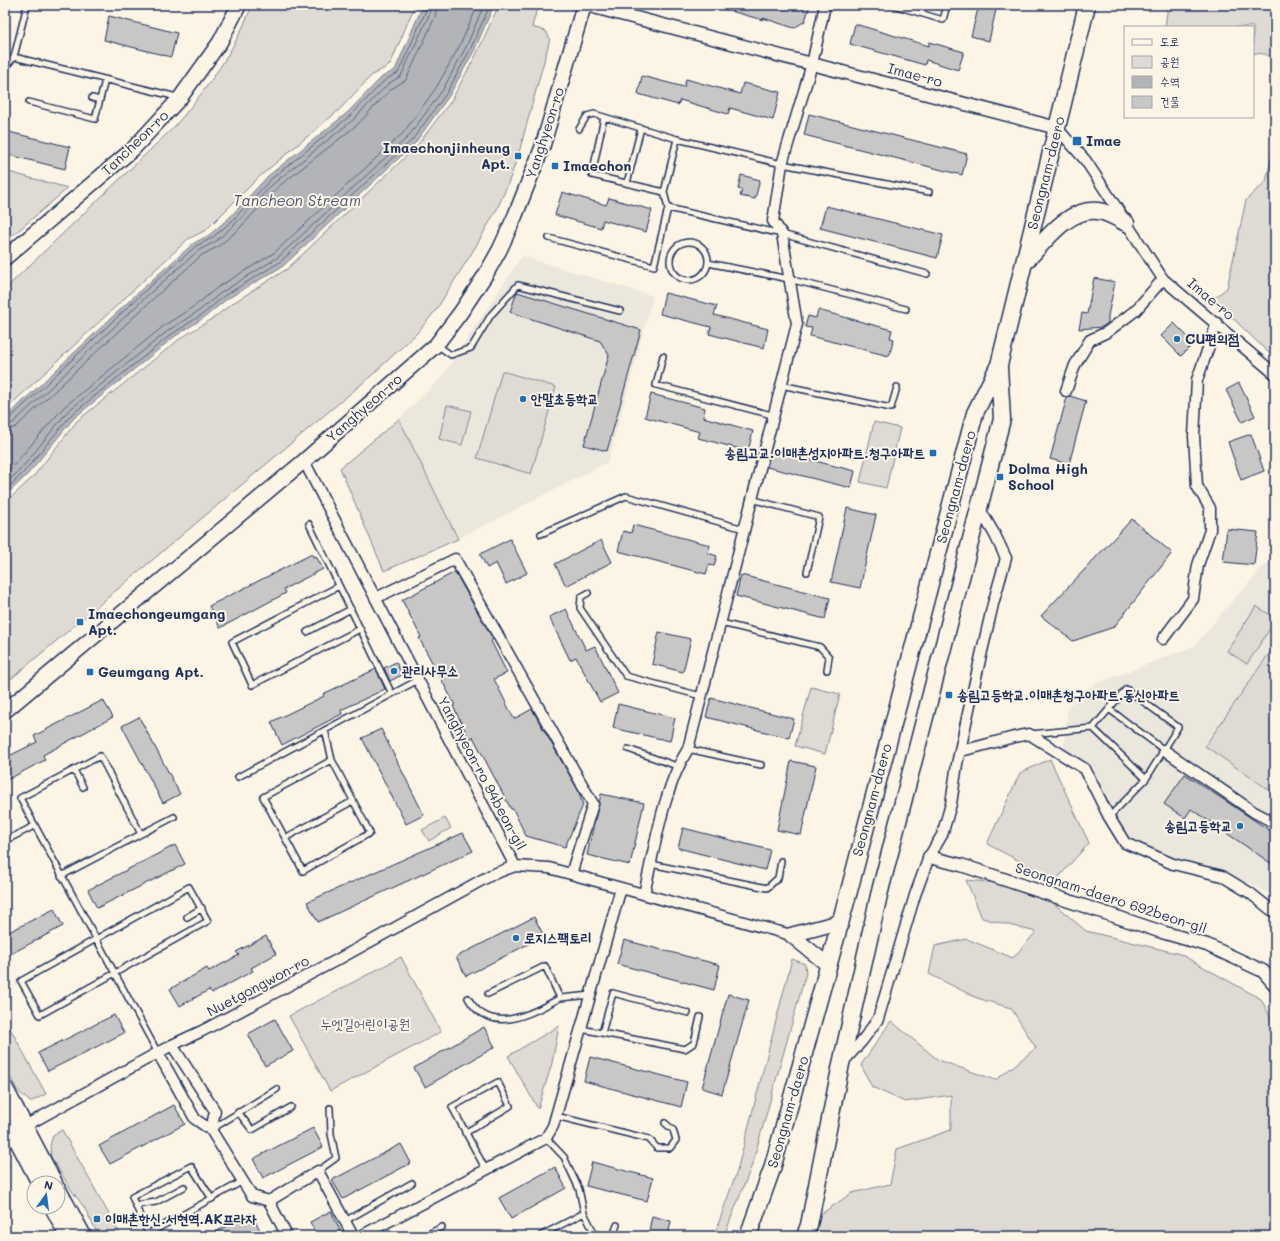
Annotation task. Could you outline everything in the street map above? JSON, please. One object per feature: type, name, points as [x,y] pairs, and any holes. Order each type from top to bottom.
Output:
[{"type":"main road","name":"Tancheon-ro","points":[[5,258],[133,149],[180,98],[220,42],[239,5]]},
{"type":"main road","name":"Yanghyeon-ro","points":[[5,711],[304,460],[436,345],[461,312],[486,274],[515,216],[542,148],[585,5]]},
{"type":"main road","name":"Seongnam-daero","points":[[748,1236],[772,1169],[840,922],[975,413],[999,365],[1086,5]]},
{"type":"main road","points":[[1024,263],[1061,224],[1071,217],[1084,212],[1097,210],[1126,223]]},
{"type":"main road","name":"Seongnam-daero","points":[[805,1236],[809,1225],[841,1064],[879,895],[978,506],[1002,419],[999,365]]},
{"type":"main road","points":[[791,935],[840,922]]},
{"type":"main road","points":[[791,935],[828,965]]},
{"type":"main road","points":[[5,1089],[15,1132],[36,1175]]},
{"type":"main road","points":[[5,1116],[15,1132],[48,1175]]},
{"type":"main road","points":[[66,1205],[83,1236]]},
{"type":"main road","points":[[57,1215],[68,1236]]},
{"type":"street","name":"Imae-ro","points":[[585,5],[1057,128],[1086,161],[1163,279],[1217,323],[1275,374]]},
{"type":"street","points":[[644,894],[677,766],[688,749],[721,623],[772,415],[797,324],[782,234],[774,221],[782,164],[812,64],[825,5]]},
{"type":"street","points":[[1066,391],[1075,365],[1090,340],[1107,332],[1136,310],[1163,279]]},
{"type":"street","points":[[1163,639],[1193,599],[1198,565],[1210,530],[1210,508],[1197,486],[1194,436],[1197,380],[1217,323]]},
{"type":"street","name":"Yanghyeon-ro 94beon-gil","points":[[304,460],[515,866],[549,868],[791,935]]},
{"type":"street","points":[[841,1064],[862,1041],[878,1019],[929,857],[942,835],[952,804],[960,751],[993,604],[1006,558],[995,535],[978,506]]},
{"type":"street","points":[[376,598],[455,558],[593,804],[571,874]]},
{"type":"street","points":[[960,751],[984,746],[1005,738],[1029,734],[1085,769],[1109,817],[1125,843],[1173,864],[1222,876],[1250,893],[1275,912]]},
{"type":"street","points":[[1164,750],[1254,812],[1275,823]]},
{"type":"street","name":"Seongnam-daero 692beon-gil","points":[[929,857],[961,865],[1162,932],[1207,945],[1263,971],[1275,985]]},
{"type":"street","name":"Nuetgongwon-ro","points":[[15,1132],[172,1045],[335,961],[491,875],[515,866]]},
{"type":"street","points":[[361,1236],[546,1138],[553,1126],[556,1116],[621,888]]},
{"type":"street","points":[[172,1045],[215,1111],[211,1130]]},
{"type":"street","points":[[158,1053],[195,1119],[211,1130],[252,1196],[269,1201],[287,1236]]},
{"type":"street","points":[[269,1201],[318,1171],[353,1236]]},
{"type":"lane","points":[[5,68],[14,57],[27,5]]},
{"type":"lane","points":[[893,5],[943,20],[947,5]]},
{"type":"lane","points":[[14,57],[180,98]]},
{"type":"lane","points":[[29,102],[95,119],[105,80]]},
{"type":"lane","points":[[92,98],[100,100]]},
{"type":"lane","points":[[579,129],[587,116],[594,114],[677,139],[782,164],[928,192]]},
{"type":"lane","points":[[604,117],[592,175],[664,192]]},
{"type":"lane","points":[[627,183],[641,128]]},
{"type":"lane","points":[[549,238],[654,266],[668,208],[664,192],[677,139]]},
{"type":"lane","points":[[668,208],[782,234],[927,274]]},
{"type":"lane","points":[[684,243],[691,243],[701,247],[705,252],[708,263],[706,269],[699,277],[688,280],[676,276],[672,270],[670,262],[671,255],[675,248],[684,243]]},
{"type":"lane","points":[[708,263],[789,279],[906,309]]},
{"type":"lane","points":[[436,345],[451,355],[471,348],[490,315],[518,285],[620,311]]},
{"type":"lane","points":[[663,356],[656,385],[772,415]]},
{"type":"lane","points":[[780,384],[892,408],[897,387]]},
{"type":"lane","points":[[541,534],[626,496],[744,529]]},
{"type":"lane","points":[[752,499],[819,517],[807,572]]},
{"type":"lane","points":[[309,524],[392,694]]},
{"type":"lane","points":[[339,586],[232,642],[252,685],[360,629]]},
{"type":"lane","points":[[588,593],[581,597],[580,608],[626,676],[701,696]]},
{"type":"lane","points":[[307,632],[351,610]]},
{"type":"lane","points":[[721,623],[820,646],[829,657],[827,670]]},
{"type":"lane","points":[[238,777],[418,680]]},
{"type":"lane","points":[[1029,734],[1093,728],[1126,689],[1178,727],[1146,779],[1109,817]]},
{"type":"lane","points":[[1109,709],[1164,750]]},
{"type":"lane","points":[[1093,728],[1146,779]]},
{"type":"lane","points":[[325,730],[332,760],[370,833],[303,871],[263,797],[332,760]]},
{"type":"lane","points":[[628,749],[677,766]]},
{"type":"lane","points":[[688,749],[761,765]]},
{"type":"lane","points":[[141,834],[100,756],[20,798],[158,1053]]},
{"type":"lane","points":[[74,770],[83,787]]},
{"type":"lane","points":[[285,838],[353,801]]},
{"type":"lane","points":[[61,876],[174,817]]},
{"type":"lane","points":[[5,841],[34,826]]},
{"type":"lane","points":[[651,864],[768,888],[778,878],[781,860]]},
{"type":"lane","points":[[189,887],[202,908],[208,921],[40,1015],[21,981],[189,887]]},
{"type":"lane","points":[[187,916],[202,908]]},
{"type":"lane","points":[[488,994],[545,966],[560,998]]},
{"type":"lane","points":[[602,1033],[612,993],[688,1013]]},
{"type":"lane","points":[[468,998],[473,1007],[486,1016],[502,1020],[526,1016],[560,998],[591,995]]},
{"type":"lane","points":[[581,1029],[685,1049],[694,1044],[700,1017]]},
{"type":"lane","points":[[466,1133],[510,1106],[498,1082],[452,1107],[466,1133],[486,1170]]},
{"type":"lane","points":[[211,1130],[277,1089]]},
{"type":"lane","points":[[238,1112],[252,1130],[291,1107]]},
{"type":"lane","points":[[318,1171],[336,1158],[331,1134],[330,1108]]},
{"type":"lane","points":[[556,1116],[649,1139],[657,1148],[670,1148],[676,1140],[673,1130],[665,1123]]},
{"type":"lane","points":[[546,1138],[564,1157],[579,1189],[584,1212],[596,1236]]},
{"type":"lane","points":[[212,1199],[191,1166],[132,1197],[148,1234],[212,1199],[243,1181]]},
{"type":"lane","points":[[345,1221],[412,1183]]},
{"type":"lane","points":[[136,1205],[156,1202],[184,1187]]},
{"type":"lane","points":[[540,1236],[584,1212]]},
{"type":"lane","points":[[613,1236],[617,1225]]},
{"type":"lane","points":[[424,1236],[442,1227]]},
{"type":"shaded area","name":"안말초등학교","points":[[522,256],[653,296],[608,462],[458,539],[399,419],[441,378]]},
{"type":"shaded area","points":[[1275,557],[1275,897],[1233,875],[1174,861],[1128,838],[1112,815],[1091,770],[1063,752],[1068,706],[1095,684],[1194,646],[1262,568]]},
{"type":"green space","points":[[252,5],[415,5],[390,65],[372,75],[339,110],[259,177],[206,230],[188,239],[5,410],[5,289],[174,127],[219,69],[237,38]]},
{"type":"green space","points":[[499,5],[538,5],[532,27],[546,31],[550,39],[518,156],[508,184],[497,209],[476,246],[436,310],[417,333],[371,376],[5,684],[5,503],[33,477],[77,421],[181,338],[287,269],[416,147],[451,101],[476,55]]},
{"type":"green space","points":[[1168,5],[1275,5],[1275,59],[1265,54],[1254,53],[1254,26],[1165,26]]},
{"type":"green space","points":[[1275,143],[1275,359],[1213,299],[1227,288],[1246,200],[1266,181]]},
{"type":"green space","points":[[5,171],[68,188],[5,242]]},
{"type":"green space","points":[[502,371],[556,387],[531,474],[477,458]]},
{"type":"green space","points":[[447,405],[471,411],[462,445],[439,439]]},
{"type":"green space","points":[[399,419],[458,539],[384,571],[340,468]]},
{"type":"green space","points":[[874,422],[900,428],[886,488],[860,482]]},
{"type":"green space","points":[[1256,606],[1275,618],[1275,621],[1247,664],[1227,651]]},
{"type":"green space","points":[[1275,645],[1275,794],[1205,746]]},
{"type":"green space","points":[[811,687],[840,694],[825,754],[795,746]]},
{"type":"green space","points":[[1050,759],[1089,843],[1056,880],[987,844],[1020,773]]},
{"type":"green space","points":[[445,818],[451,828],[429,841],[422,830]]},
{"type":"green space","points":[[966,880],[1033,886],[1086,931],[1180,954],[1261,999],[1275,1026],[1275,1236],[808,1236],[815,1218],[852,1193],[890,1184],[897,1149],[951,1130],[951,1095],[905,1102],[872,1087],[861,1065],[891,1021],[938,1060],[996,1080],[1036,1048],[1011,1008],[977,998],[929,974],[935,946],[967,939],[1013,958],[1036,932],[982,918]]},
{"type":"green space","name":"누엣길어린이공원","points":[[401,957],[441,1032],[330,1091],[289,1016]]},
{"type":"green space","points":[[792,959],[805,964],[806,973],[752,1165],[724,1236],[714,1236],[737,1171]]},
{"type":"green space","points":[[5,1019],[46,1094],[30,1102],[17,1090],[5,1066]]},
{"type":"green space","points":[[559,1026],[552,1063],[538,1109],[508,1056]]},
{"type":"green space","points":[[62,1130],[121,1236],[99,1236],[84,1207],[66,1181],[66,1175],[62,1175],[51,1157],[50,1146],[53,1135]]},
{"type":"water","name":"Tancheon Stream","points":[[423,5],[494,5],[474,51],[449,96],[415,143],[283,266],[227,299],[205,317],[174,337],[74,418],[27,475],[5,496],[5,418],[144,287],[194,243],[209,235],[229,218],[268,176],[347,113],[382,77],[395,70]]},
{"type":"building","points":[[720,5],[810,5],[805,21],[794,28],[763,18],[763,20],[720,8]]},
{"type":"building","points":[[979,5],[997,5],[989,41],[971,36]]},
{"type":"building","points":[[109,16],[177,33],[171,57],[104,40]]},
{"type":"building","points":[[855,24],[929,46],[929,42],[964,52],[958,70],[926,60],[925,65],[850,44]]},
{"type":"building","points":[[642,76],[684,87],[686,79],[740,94],[743,83],[780,92],[773,120],[730,108],[728,114],[680,100],[678,105],[638,94]]},
{"type":"building","points":[[809,114],[967,154],[962,175],[804,135]]},
{"type":"building","points":[[5,131],[70,147],[65,169],[5,154]]},
{"type":"building","points":[[741,175],[760,180],[755,199],[740,196],[742,190],[738,189]]},
{"type":"building","points":[[562,192],[606,205],[609,198],[652,210],[646,232],[603,220],[601,228],[555,215]]},
{"type":"building","points":[[826,206],[943,235],[937,258],[820,228]]},
{"type":"building","points":[[1094,278],[1115,282],[1108,323],[1102,327],[1079,329],[1082,313],[1087,314]]},
{"type":"building","points":[[517,292],[641,330],[607,451],[584,445],[609,355],[600,341],[510,312]]},
{"type":"building","points":[[665,293],[717,306],[714,315],[768,329],[764,348],[709,334],[711,327],[660,314]]},
{"type":"building","points":[[818,310],[892,330],[890,338],[894,339],[889,356],[810,336],[812,328],[805,327],[808,316],[816,318]]},
{"type":"building","name":"CU편의점","points":[[1174,323],[1194,343],[1181,356],[1161,336]]},
{"type":"building","points":[[1239,383],[1255,416],[1242,422],[1226,390]]},
{"type":"building","points":[[651,394],[705,408],[703,417],[753,431],[748,451],[698,438],[700,432],[645,417]]},
{"type":"building","points":[[1070,396],[1086,401],[1069,464],[1050,459],[1067,397]]},
{"type":"building","points":[[1251,434],[1264,471],[1241,480],[1228,442]]},
{"type":"building","points":[[771,450],[855,471],[851,488],[767,467]]},
{"type":"building","points":[[847,508],[876,515],[860,588],[831,582]]},
{"type":"building","points":[[1132,519],[1172,553],[1114,627],[1073,641],[1041,616]]},
{"type":"building","points":[[633,525],[710,545],[708,553],[717,556],[714,566],[709,565],[706,574],[618,551],[623,531],[631,533]]},
{"type":"building","points":[[1227,529],[1258,532],[1254,565],[1223,562]]},
{"type":"building","points":[[510,539],[527,573],[506,584],[496,563],[487,568],[480,554]]},
{"type":"building","points":[[601,540],[612,562],[566,586],[555,564]]},
{"type":"building","points":[[312,554],[313,557],[316,556],[323,569],[284,589],[286,593],[220,628],[209,606]]},
{"type":"building","points":[[455,572],[493,639],[491,641],[507,673],[494,679],[514,719],[532,709],[578,790],[583,805],[565,847],[526,836],[513,809],[511,809],[473,737],[469,739],[453,706],[455,705],[419,638],[421,637],[402,600]]},
{"type":"building","points":[[741,575],[830,598],[825,619],[736,596]]},
{"type":"building","points":[[566,609],[586,650],[595,646],[618,693],[600,702],[576,657],[570,660],[549,617]]},
{"type":"building","points":[[659,632],[691,639],[683,672],[652,664]]},
{"type":"building","name":"관리사무소","points":[[396,662],[402,675],[390,681],[384,668]]},
{"type":"building","points":[[376,669],[385,689],[341,710],[342,714],[282,745],[271,722],[324,696],[323,694]]},
{"type":"building","points":[[711,698],[794,719],[789,738],[706,717]]},
{"type":"building","points":[[103,700],[113,717],[43,755],[45,760],[5,781],[5,758],[37,742],[34,736]]},
{"type":"building","points":[[618,704],[675,718],[670,741],[613,728]]},
{"type":"building","points":[[139,717],[180,794],[163,803],[122,726]]},
{"type":"building","points":[[381,729],[424,815],[406,824],[362,738]]},
{"type":"building","points":[[791,761],[816,766],[801,835],[777,830]]},
{"type":"building","name":"송림고등학교","points":[[1185,774],[1275,834],[1275,866],[1191,809],[1185,818],[1164,804]]},
{"type":"building","points":[[601,794],[644,803],[630,865],[587,855]]},
{"type":"building","points":[[683,828],[770,850],[765,870],[678,848]]},
{"type":"building","points":[[463,833],[473,851],[318,922],[307,902]]},
{"type":"building","points":[[175,845],[185,864],[97,908],[88,890]]},
{"type":"building","points":[[54,909],[63,926],[5,957],[5,934]]},
{"type":"building","points":[[534,917],[544,936],[466,976],[456,957]]},
{"type":"building","points":[[266,936],[276,954],[251,968],[253,971],[212,993],[209,990],[180,1006],[170,989],[207,968],[209,971],[239,955],[236,952]]},
{"type":"building","points":[[624,940],[720,965],[714,990],[617,964]]},
{"type":"building","points":[[728,994],[749,1000],[722,1094],[702,1088]]},
{"type":"building","points":[[114,1015],[124,1033],[48,1071],[38,1053]]},
{"type":"building","points":[[275,1019],[293,1051],[265,1066],[248,1034]]},
{"type":"building","points":[[484,1027],[495,1047],[425,1087],[414,1068]]},
{"type":"building","points":[[590,1057],[687,1082],[681,1107],[584,1081]]},
{"type":"building","points":[[174,1105],[185,1124],[110,1164],[99,1146]]},
{"type":"building","points":[[313,1128],[323,1147],[263,1178],[253,1159]]},
{"type":"building","points":[[401,1144],[411,1163],[343,1199],[332,1180]]},
{"type":"building","points":[[592,1162],[653,1178],[647,1201],[586,1186]]},
{"type":"building","points":[[555,1167],[566,1188],[511,1219],[499,1198]]},
{"type":"building","points":[[331,1211],[343,1236],[317,1236],[310,1222]]},
{"type":"building","points":[[251,1213],[261,1232],[254,1236],[208,1236]]},
{"type":"building","points":[[652,1216],[671,1221],[668,1236],[648,1236]]},
{"type":"place","name":"Imae","points":[[1077,141]]},
{"type":"place","name":"Imaechonjinheung Apt.","points":[[518,156]]},
{"type":"place","name":"Imaechon","points":[[555,166]]},
{"type":"place","name":"CU편의점","points":[[1177,339]]},
{"type":"place","name":"안말초등학교","points":[[523,399]]},
{"type":"place","name":"송림고교.이매촌성지아파트.청구아파트","points":[[933,453]]},
{"type":"place","name":"Dolma High School","points":[[1000,477]]},
{"type":"place","name":"Imaechongeumgang Apt.","points":[[80,622]]},
{"type":"place","name":"관리사무소","points":[[394,671]]},
{"type":"place","name":"Geumgang Apt.","points":[[90,672]]},
{"type":"place","name":"송림고등학교.이매촌청구아파트.동신아파트","points":[[949,695]]},
{"type":"place","name":"송림고등학교","points":[[1240,826]]},
{"type":"place","name":"로지스팩토리","points":[[516,938]]},
{"type":"place","name":"이매촌한신.서현역.AK프라자","points":[[97,1219]]}]
